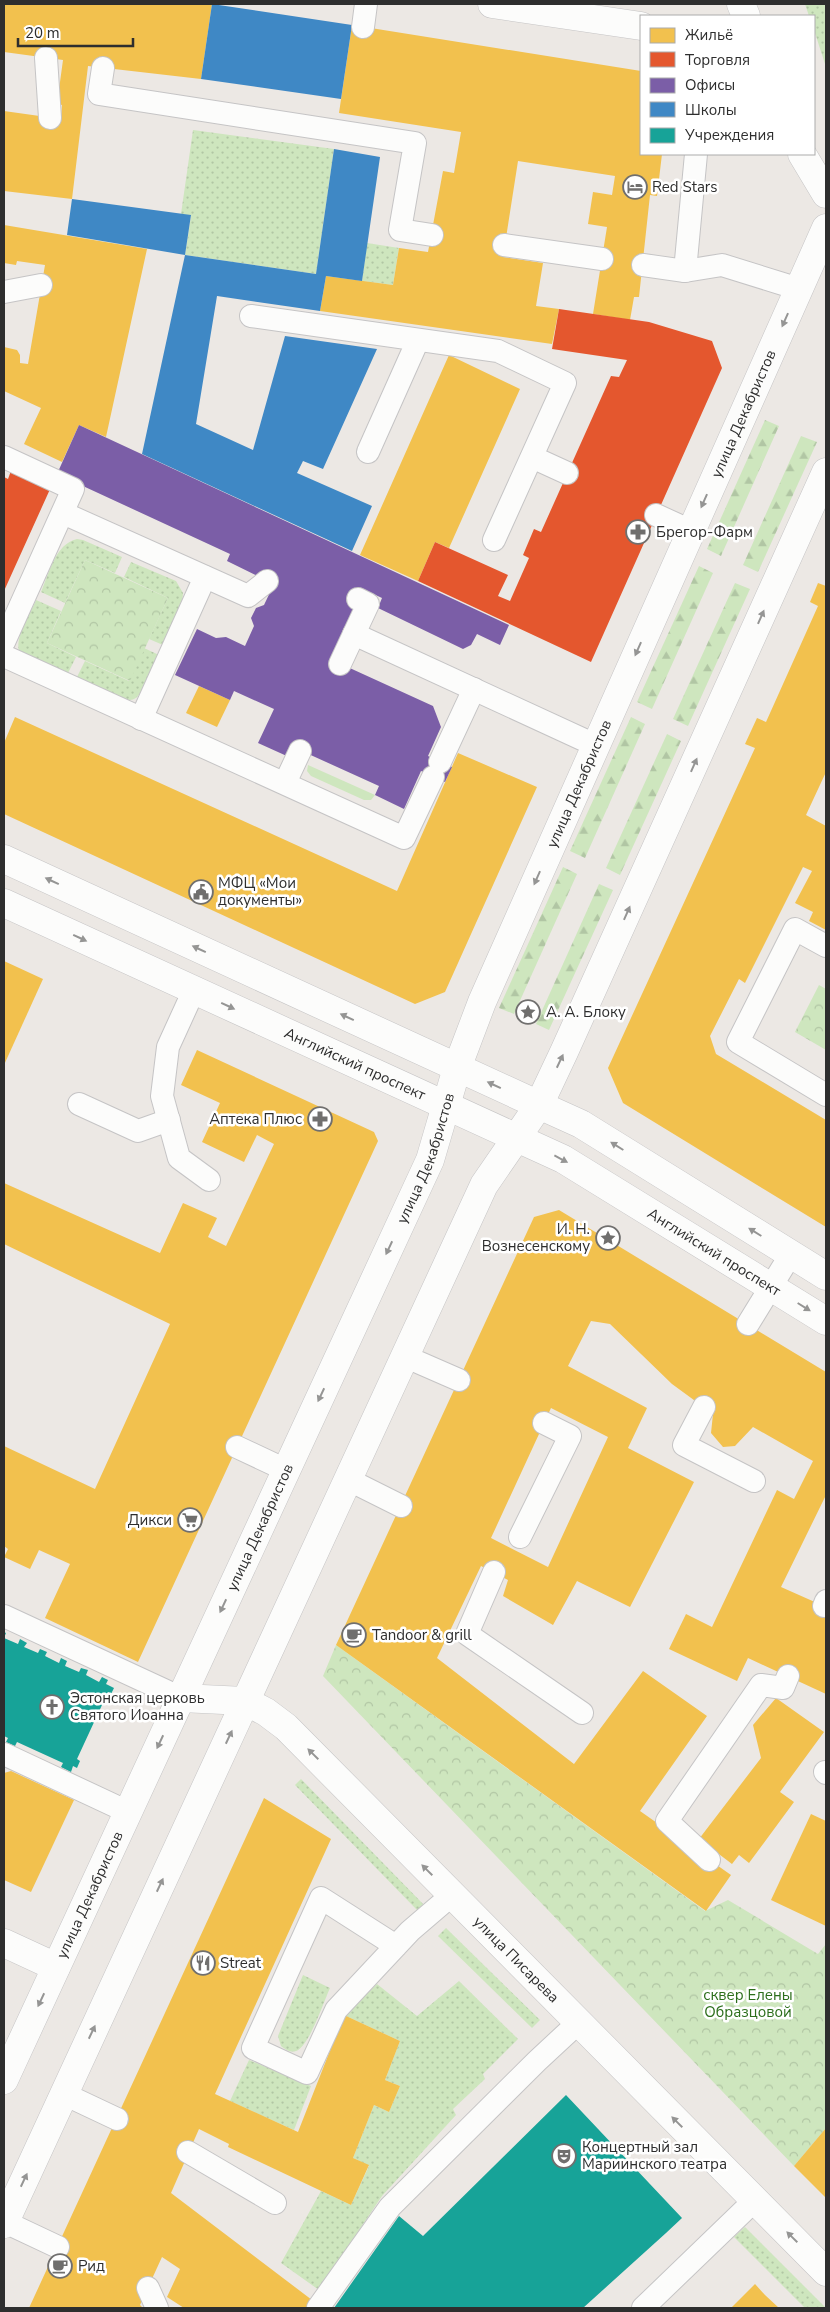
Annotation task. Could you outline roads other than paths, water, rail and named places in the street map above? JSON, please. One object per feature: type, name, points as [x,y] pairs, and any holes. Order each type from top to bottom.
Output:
[{"type":"main road","points":[[492,4],[640,26]]},
{"type":"main road","points":[[803,155],[826,194]]},
{"type":"main road","name":"улица Декабристов","points":[[4,2080],[430,1160],[457,1068],[482,1002],[826,228]]},
{"type":"main road","points":[[4,2223],[484,1185],[539,1105],[826,472]]},
{"type":"main road","points":[[4,859],[581,1124],[826,1276]]},
{"type":"main road","name":"Английский проспект","points":[[4,903],[563,1160],[826,1320]]},
{"type":"main road","name":"улица Писарева","points":[[181,1698],[245,1702],[266,1712],[286,1727],[826,2272]]},
{"type":"main road","points":[[4,1943],[56,1967]]},
{"type":"lane","points":[[363,27],[366,4]]},
{"type":"lane","points":[[46,58],[50,118]]},
{"type":"lane","points":[[103,68],[99,94],[350,124],[415,143],[400,230],[432,235]]},
{"type":"lane","points":[[685,271],[696,155]]},
{"type":"lane","points":[[504,245],[602,259]]},
{"type":"lane","points":[[643,265],[685,271],[722,266],[799,288]]},
{"type":"lane","points":[[4,292],[41,285]]},
{"type":"lane","points":[[251,316],[498,351],[565,383],[494,540]]},
{"type":"lane","points":[[368,452],[418,340]]},
{"type":"lane","points":[[4,457],[73,489],[4,642]]},
{"type":"lane","points":[[532,457],[567,473]]},
{"type":"lane","points":[[63,513],[248,596],[267,580]]},
{"type":"lane","points":[[656,515],[691,531]]},
{"type":"lane","points":[[142,719],[205,577]]},
{"type":"lane","points":[[340,664],[368,604],[358,599]]},
{"type":"lane","points":[[354,634],[595,745]]},
{"type":"lane","points":[[4,656],[404,838],[474,689]]},
{"type":"lane","points":[[285,783],[300,751]]},
{"type":"lane","points":[[826,946],[795,930],[738,1042],[826,1095]]},
{"type":"lane","points":[[194,990],[168,1047],[162,1096],[179,1158],[209,1180]]},
{"type":"lane","points":[[79,1104],[138,1131],[168,1120]]},
{"type":"lane","points":[[748,1324],[791,1254]]},
{"type":"lane","points":[[404,1356],[459,1380]]},
{"type":"lane","points":[[704,1407],[684,1445],[754,1481]]},
{"type":"lane","points":[[520,1536],[570,1436],[544,1423]]},
{"type":"lane","points":[[237,1446],[286,1470]]},
{"type":"lane","points":[[347,1479],[400,1506]]},
{"type":"lane","points":[[494,1572],[467,1634],[582,1713]]},
{"type":"lane","points":[[4,1616],[181,1698]]},
{"type":"lane","points":[[709,1860],[667,1821],[761,1685],[783,1688],[788,1676]]},
{"type":"lane","points":[[4,1754],[128,1812]]},
{"type":"lane","points":[[396,1946],[321,1898],[253,2048],[307,2073],[336,2010],[396,1946],[452,1896]]},
{"type":"lane","points":[[318,2308],[390,2207],[536,2061],[579,2022]]},
{"type":"lane","points":[[64,2094],[117,2119]]},
{"type":"lane","points":[[188,2152],[274,2203]]},
{"type":"lane","points":[[643,2308],[755,2200]]},
{"type":"lane","points":[[4,2223],[58,2247]]},
{"type":"place","name":"Red Stars","points":[[635,187]]},
{"type":"place","name":"Брегор-Фарм","points":[[638,532]]},
{"type":"place","name":"МФЦ «Мои документы»","points":[[201,892]]},
{"type":"place","name":"А. А. Блоку","points":[[528,1012]]},
{"type":"place","name":"Аптека Плюс","points":[[320,1119]]},
{"type":"place","name":"И. Н. Вознесенскому","points":[[608,1238]]},
{"type":"place","name":"Дикси","points":[[190,1520]]},
{"type":"place","name":"Tandoor & grill","points":[[354,1635]]},
{"type":"place","name":"Эстонская церковь Святого Иоанна","points":[[52,1707]]},
{"type":"place","name":"Streat","points":[[203,1963]]},
{"type":"place","name":"Концертный зал Мариинского театра","points":[[564,2156]]},
{"type":"place","name":"Рид","points":[[60,2266]]},
{"type":"park label","name":"сквер Елены Образцовой","points":[[748,2004]]}]
